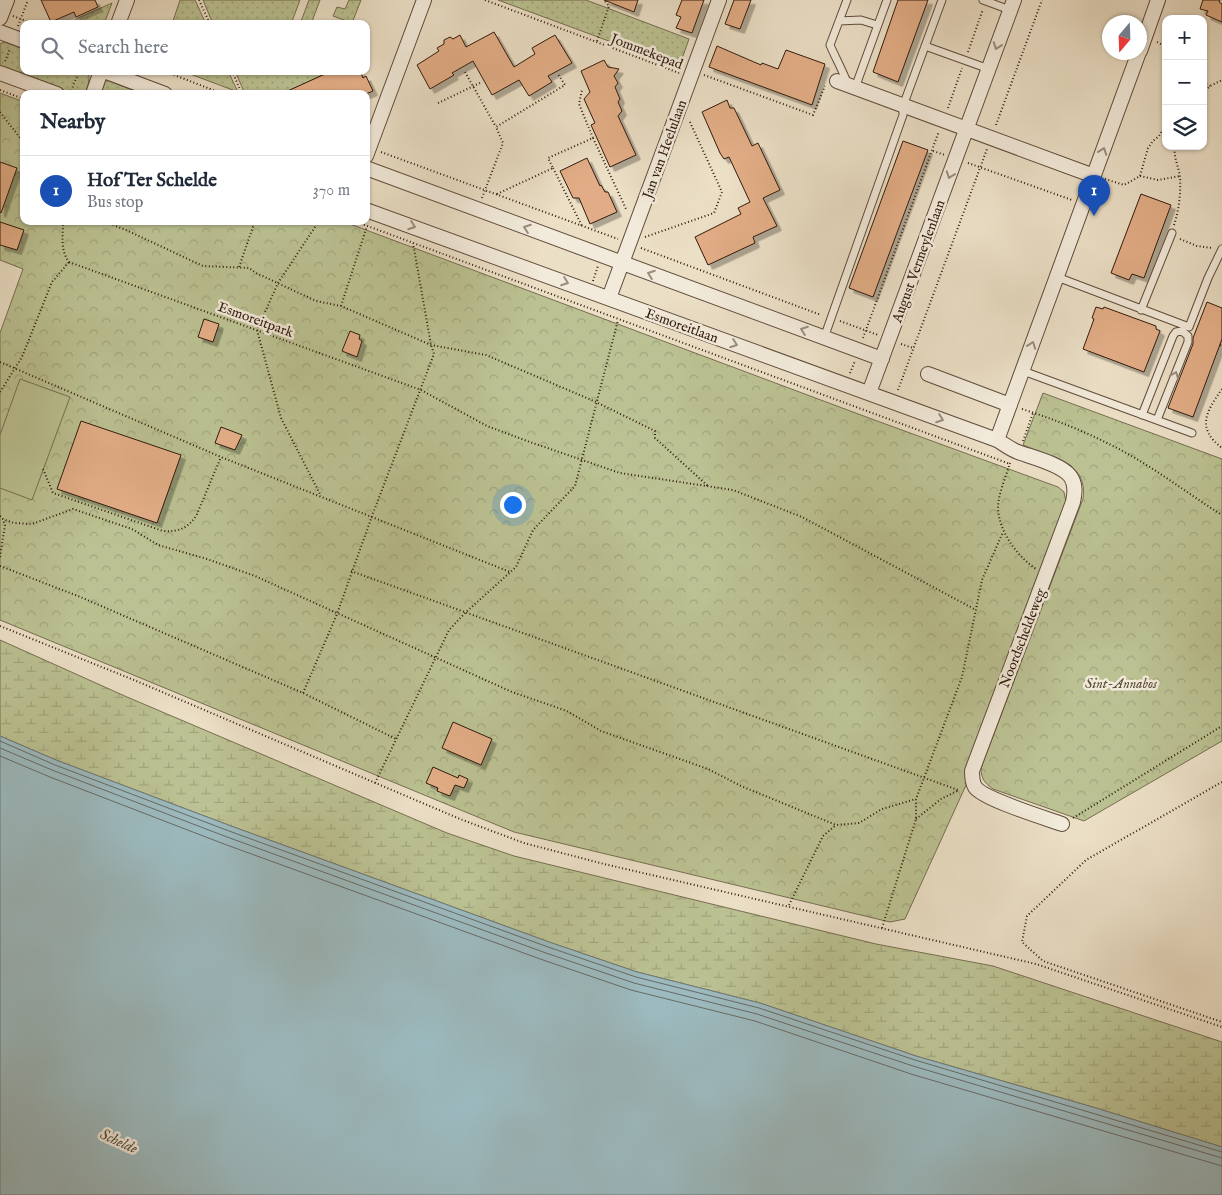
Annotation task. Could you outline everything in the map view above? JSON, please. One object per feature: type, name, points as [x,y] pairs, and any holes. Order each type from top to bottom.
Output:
[{"type":"street","points":[[120,20],[127,0]]},
{"type":"street","points":[[370,147],[424,0]]},
{"type":"street","name":"Jan van Heelulaan","points":[[609,298],[719,0]]},
{"type":"street","points":[[1147,30],[1158,0]]},
{"type":"street","name":"August Vermeylenlaan","points":[[869,393],[1012,5]]},
{"type":"street","points":[[0,32],[20,40]]},
{"type":"street","points":[[998,440],[1136,60]]},
{"type":"street","points":[[0,73],[45,90]]},
{"type":"street","points":[[95,90],[101,75]]},
{"type":"street","points":[[114,75],[154,90]]},
{"type":"street","points":[[847,85],[1094,176]]},
{"type":"street","points":[[370,169],[882,359]]},
{"type":"street","name":"Esmoreitlaan","points":[[370,211],[998,440]]},
{"type":"street","points":[[928,374],[1010,405]]},
{"type":"street","name":"Noordscheldeweg","points":[[998,440],[1015,451],[1062,469],[1073,482],[1075,493],[1046,576],[972,771],[972,776],[974,785],[986,795],[1062,824]]},
{"type":"lane","points":[[847,0],[830,45],[843,69],[847,85]]},
{"type":"lane","points":[[847,85],[877,25],[887,0]]},
{"type":"lane","points":[[824,338],[903,115],[903,106],[942,0]]},
{"type":"lane","points":[[983,0],[1012,5]]},
{"type":"lane","points":[[839,21],[861,20],[877,25]]},
{"type":"lane","points":[[925,46],[988,69]]},
{"type":"lane","points":[[1141,310],[1172,233]]},
{"type":"lane","points":[[1057,277],[1189,327],[1208,278],[1222,249]]},
{"type":"lane","points":[[1142,415],[1173,336],[1176,332],[1182,331],[1188,336],[1188,342],[1157,420]]},
{"type":"lane","points":[[1023,371],[1192,433]]},
{"type":"path","points":[[199,0],[208,20]]},
{"type":"path","name":"Jommekepad","points":[[485,0],[596,42],[814,115],[828,78],[847,85]]},
{"type":"path","name":"Jommekepad","points":[[596,42],[609,6],[604,0]]},
{"type":"path","points":[[894,402],[1042,0]]},
{"type":"path","points":[[3,10],[25,20]]},
{"type":"path","points":[[465,72],[503,143],[478,209]]},
{"type":"path","points":[[496,127],[565,85],[558,74]]},
{"type":"path","points":[[71,90],[77,75]]},
{"type":"path","points":[[174,75],[213,90]]},
{"type":"path","points":[[234,75],[240,90]]},
{"type":"path","points":[[1207,89],[1222,80]]},
{"type":"path","points":[[438,104],[480,83]]},
{"type":"path","points":[[0,90],[20,98]]},
{"type":"path","points":[[582,90],[579,104],[629,215],[632,206]]},
{"type":"path","points":[[629,243],[714,213],[722,192],[681,102]]},
{"type":"path","points":[[0,112],[20,138]]},
{"type":"path","points":[[846,384],[943,120]]},
{"type":"path","points":[[1140,176],[1148,148],[1162,131]]},
{"type":"path","points":[[582,226],[548,158],[593,138]]},
{"type":"path","points":[[932,150],[1084,204]]},
{"type":"path","points":[[1174,150],[1176,165],[1180,176],[1179,212],[1172,233],[1178,238],[1197,246],[1207,249],[1222,249]]},
{"type":"path","points":[[370,153],[497,194],[914,348]]},
{"type":"path","points":[[497,194],[553,168]]},
{"type":"path","points":[[1094,176],[1124,185],[1140,176],[1158,180],[1180,176]]},
{"type":"path","points":[[0,392],[16,368],[26,347],[52,282],[69,262],[64,255],[62,246],[63,225]]},
{"type":"path","points":[[113,225],[203,266],[249,268],[316,301],[341,306],[431,344],[486,355],[596,402],[655,431],[655,438],[709,487]]},
{"type":"path","points":[[239,267],[254,225]]},
{"type":"path","points":[[316,225],[278,283],[257,330],[281,418],[321,496]]},
{"type":"path","points":[[341,306],[367,226],[1010,464]]},
{"type":"path","points":[[584,306],[610,236]]},
{"type":"path","points":[[303,693],[336,614],[434,354],[413,243]]},
{"type":"path","name":"Esmoreitpark","points":[[69,262],[421,390],[487,426],[582,460],[620,472],[733,490],[802,517],[976,610]]},
{"type":"path","points":[[375,783],[449,630],[516,567],[533,530],[576,486],[618,319]]},
{"type":"path","points":[[0,362],[221,457],[510,572]]},
{"type":"path","points":[[1222,390],[1210,407],[1206,422],[1211,440],[1222,448]]},
{"type":"path","points":[[1010,405],[1067,424],[1112,445],[1147,465],[1222,515]]},
{"type":"path","points":[[1033,413],[1021,446],[1015,451],[1010,464],[998,508],[1003,532],[1028,563],[1046,576]]},
{"type":"path","points":[[44,469],[53,493],[163,532],[175,532],[184,529],[192,523],[203,504],[221,457]]},
{"type":"path","points":[[0,516],[14,523],[32,524],[73,509],[132,528],[158,546],[206,559],[255,576],[512,692],[567,711],[601,731],[708,769],[741,786],[836,825],[859,823],[882,809],[916,799]]},
{"type":"path","points":[[0,557],[5,525],[3,519]]},
{"type":"path","points":[[882,928],[916,819],[916,799],[962,677],[982,580],[1003,532]]},
{"type":"path","points":[[0,566],[78,596],[303,693],[396,739]]},
{"type":"path","points":[[351,571],[958,790],[928,808],[916,819]]},
{"type":"path","points":[[0,626],[134,680],[460,819],[524,843],[604,864],[789,905],[1036,964],[1222,1027]]},
{"type":"path","points":[[1062,824],[1222,726]]},
{"type":"path","points":[[1222,782],[1086,860],[1027,916],[1022,942],[1043,961],[1222,1022]]},
{"type":"path","points":[[789,905],[822,836],[836,825]]},
{"type":"green space","points":[[180,0],[195,0],[204,20],[173,20]]},
{"type":"green space","points":[[203,0],[300,0],[292,20],[211,20]]},
{"type":"green space","points":[[309,0],[320,0],[312,20],[302,20]]},
{"type":"green space","points":[[349,0],[361,0],[353,20],[344,20],[333,16],[337,7],[345,9]]},
{"type":"green space","points":[[498,0],[586,0],[689,39],[679,67]]},
{"type":"green space","points":[[112,3],[106,20],[76,19]]},
{"type":"green space","points":[[4,42],[20,48],[20,74],[0,67],[0,44]]},
{"type":"green space","points":[[22,75],[89,75],[86,90],[63,90]]},
{"type":"green space","points":[[193,75],[230,75],[237,90]]},
{"type":"green space","points":[[237,75],[323,75],[293,90],[243,90]]},
{"type":"green space","points":[[105,81],[109,81],[133,90],[102,90]]},
{"type":"green space","points":[[0,93],[20,100],[20,225],[353,225],[1058,487],[1064,492],[1066,502],[967,783],[905,919],[890,922],[514,832],[0,620],[0,333],[23,269],[0,260]]},
{"type":"green space","points":[[20,379],[70,397],[32,500],[0,488],[0,435]]},
{"type":"green space","name":"Sint-Annabos","points":[[1043,393],[1222,459],[1222,741],[1084,821],[993,789],[984,780],[981,772],[1083,499],[1083,487],[1080,476],[1074,469],[1055,457],[1023,445]]},
{"type":"green space","points":[[0,640],[127,697],[447,833],[514,856],[876,944],[993,966],[1222,1042],[1222,1147],[916,1056],[760,1003],[637,972],[549,942],[231,826],[56,760],[0,736]]},
{"type":"water","name":"Schelde","points":[[0,736],[56,760],[231,826],[549,942],[637,972],[760,1003],[916,1056],[1222,1147],[1222,1195],[0,1195]]},
{"type":"building","points":[[41,0],[95,0],[98,7],[76,17],[74,12],[56,20],[50,20]]},
{"type":"building","points":[[604,0],[638,0],[634,12]]},
{"type":"building","points":[[682,0],[704,0],[692,33],[676,28],[681,17],[676,15]]},
{"type":"building","points":[[734,0],[751,0],[740,29],[725,24]]},
{"type":"building","points":[[898,0],[928,0],[898,82],[873,72]]},
{"type":"building","points":[[1203,0],[1220,0],[1219,2],[1222,4],[1222,22],[1206,15],[1208,11],[1200,9]]},
{"type":"building","points":[[494,32],[514,67],[535,54],[532,48],[555,35],[572,63],[548,76],[552,82],[529,96],[519,80],[492,95],[473,61],[430,89],[417,65],[439,51],[437,48],[444,44],[444,40],[450,37],[453,39],[460,35],[466,47]]},
{"type":"building","points":[[717,46],[761,65],[762,63],[778,69],[786,50],[825,64],[812,105],[709,67]]},
{"type":"building","points":[[604,60],[608,67],[619,69],[614,76],[618,83],[615,87],[622,111],[618,116],[636,155],[610,167],[591,125],[595,123],[584,99],[590,92],[581,71]]},
{"type":"building","points":[[323,75],[362,75],[363,78],[366,76],[373,91],[370,92],[370,90],[290,90]]},
{"type":"building","points":[[727,100],[730,108],[734,108],[752,146],[758,143],[780,190],[763,198],[777,226],[753,237],[755,243],[708,265],[695,237],[741,214],[738,208],[750,202],[729,157],[724,159],[720,153],[702,112]]},
{"type":"building","points":[[903,141],[928,150],[873,297],[849,288]]},
{"type":"building","points":[[587,158],[600,186],[605,192],[608,192],[617,212],[590,224],[579,198],[573,198],[560,171]]},
{"type":"building","points":[[0,162],[17,168],[1,213],[0,212]]},
{"type":"building","points":[[1141,194],[1171,205],[1144,278],[1132,274],[1129,280],[1111,273]]},
{"type":"building","points":[[0,222],[24,230],[17,250],[0,245]]},
{"type":"building","points":[[1207,302],[1222,308],[1222,339],[1193,417],[1168,408]]},
{"type":"building","points":[[1096,307],[1103,309],[1104,307],[1156,326],[1156,329],[1160,331],[1144,372],[1083,349],[1094,319],[1092,318]]},
{"type":"building","points":[[204,319],[219,324],[213,342],[198,337]]},
{"type":"building","points":[[350,331],[360,335],[359,339],[362,341],[357,357],[342,351]]},
{"type":"building","points":[[81,421],[181,455],[157,523],[57,489]]},
{"type":"building","points":[[221,427],[242,435],[235,450],[215,443]]},
{"type":"building","points":[[453,722],[492,739],[481,765],[442,748]]},
{"type":"building","points":[[433,767],[458,778],[459,775],[468,779],[464,788],[455,785],[450,796],[437,791],[438,788],[426,783]]},
{"type":"place","name":"Hof Ter Schelde","points":[[1094,216]]}]
